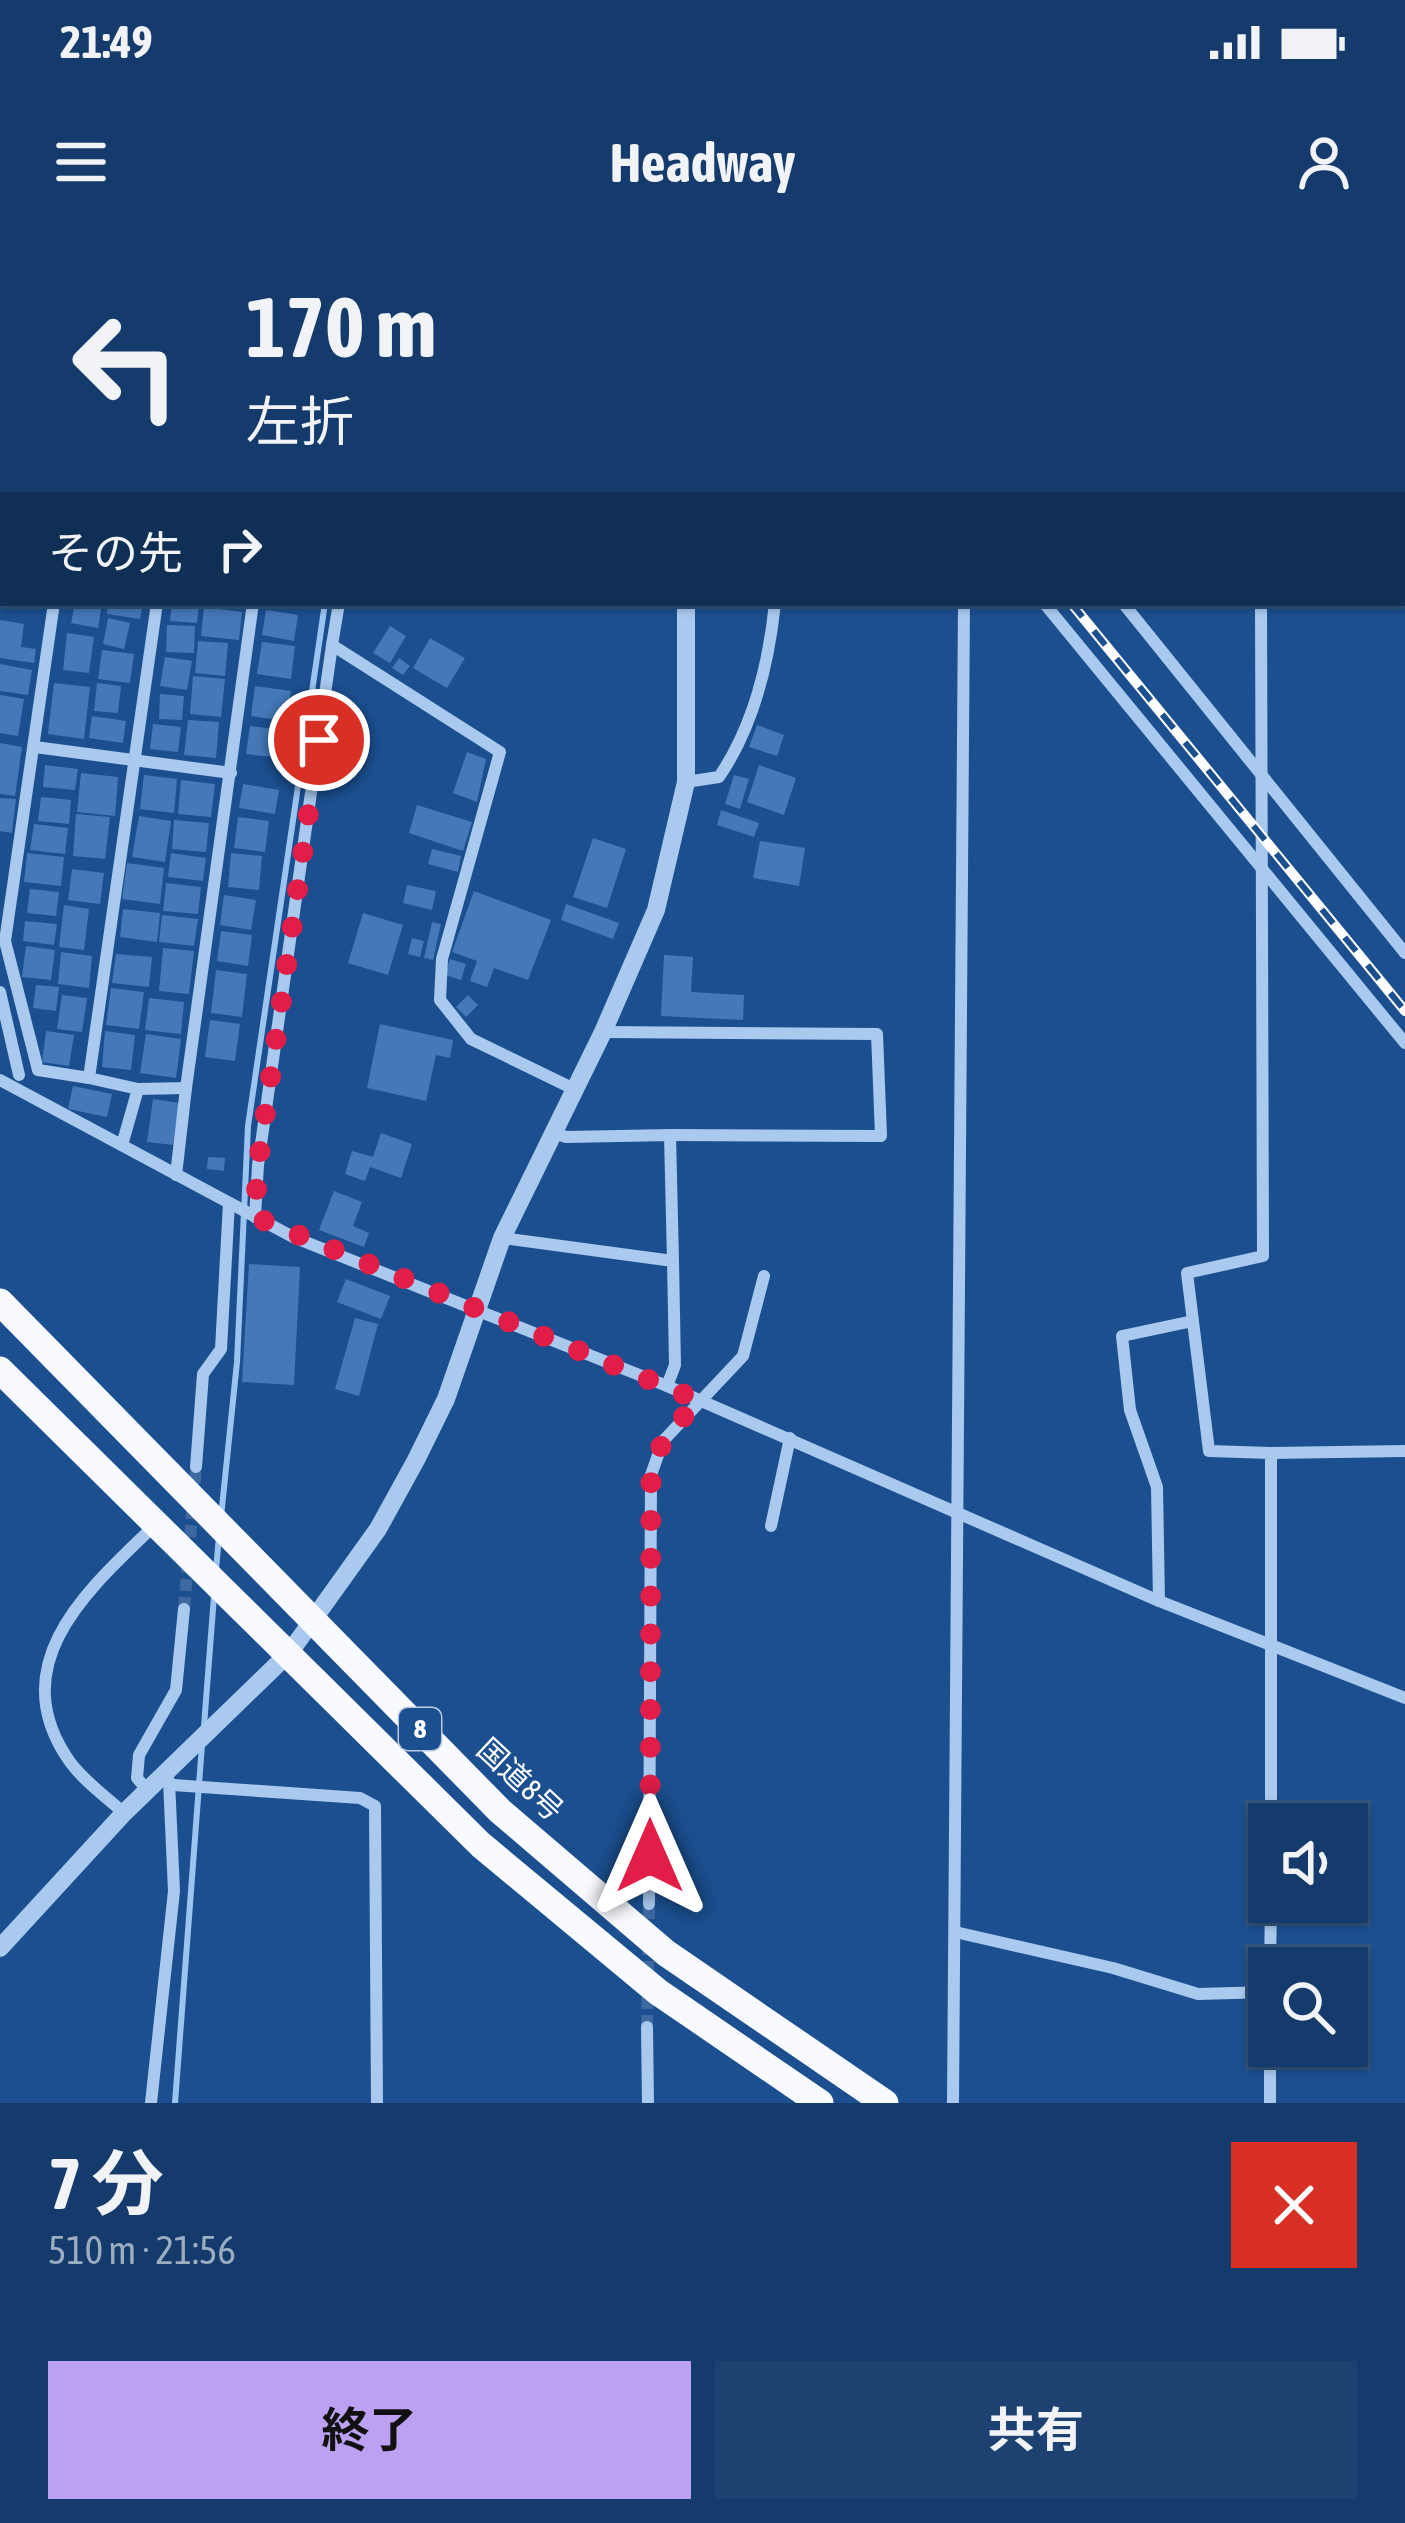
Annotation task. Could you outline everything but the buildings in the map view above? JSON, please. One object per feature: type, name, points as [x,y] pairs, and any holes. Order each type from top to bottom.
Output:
[{"type":"highway","name":"国道8号","points":[[0,1302],[500,1811],[666,1953],[885,2103]]},
{"type":"highway","name":"8","points":[[0,1370],[481,1845],[658,1992],[820,2103]]},
{"type":"street","points":[[54,606],[5,941],[38,1070],[138,1089],[186,1088]]},
{"type":"street","points":[[89,1078],[157,606]]},
{"type":"street","points":[[176,1174],[253,606]]},
{"type":"street","points":[[255,1217],[258,1165],[338,606]]},
{"type":"street","points":[[0,1948],[124,1813],[147,1790],[169,1781],[290,1652],[378,1529],[416,1460],[478,1310],[502,1238],[603,1032],[656,910],[686,782],[686,606]]},
{"type":"street","points":[[686,782],[719,777],[738,750],[770,646],[776,606]]},
{"type":"street","points":[[952,2103],[964,606]]},
{"type":"street","points":[[1046,606],[1405,1043]]},
{"type":"street","points":[[1125,606],[1405,953]]},
{"type":"street","points":[[1262,606],[1263,1256],[1187,1273],[1209,1451],[1405,1451]]},
{"type":"street","points":[[332,645],[500,752],[442,959],[440,1000],[471,1039],[574,1089]]},
{"type":"street","points":[[34,746],[230,773]]},
{"type":"street","points":[[0,992],[19,1075]]},
{"type":"street","points":[[552,1132],[566,1137],[880,1136],[878,1034],[603,1032]]},
{"type":"street","points":[[0,1080],[255,1217],[790,1438],[1160,1601],[1405,1698]]},
{"type":"street","points":[[122,1145],[138,1089]]},
{"type":"street","points":[[667,1386],[675,1365],[670,1136]]},
{"type":"street","points":[[196,1467],[203,1374],[221,1349],[229,1203]]},
{"type":"street","points":[[502,1238],[673,1261]]},
{"type":"street","points":[[649,1904],[651,1475],[663,1441],[743,1356],[764,1276]]},
{"type":"street","points":[[1160,1601],[1157,1486],[1130,1410],[1122,1336],[1193,1322]]},
{"type":"street","points":[[771,1526],[790,1438]]},
{"type":"street","points":[[1271,1453],[1271,1803]]},
{"type":"street","points":[[124,1813],[70,1764],[49,1729],[42,1690],[48,1645],[70,1606],[157,1523]]},
{"type":"street","points":[[147,1790],[136,1778],[139,1755],[176,1690],[184,1609]]},
{"type":"street","points":[[151,2103],[174,1891],[169,1781]]},
{"type":"street","points":[[169,1781],[360,1798],[375,1806],[377,2103]]},
{"type":"street","points":[[955,1932],[1113,1968],[1198,1994],[1248,1993]]},
{"type":"street","points":[[647,2026],[648,2103]]},
{"type":"street","points":[[1270,2067],[1270,2103]]},
{"type":"waterway","points":[[221,1517],[237,1362],[248,1126],[325,606]]},
{"type":"waterway","points":[[216,1570],[219,1536]]},
{"type":"waterway","points":[[204,1726],[214,1596]]},
{"type":"waterway","points":[[175,2103],[202,1745]]},
{"type":"tunnel","points":[[184,1609],[196,1467]]},
{"type":"tunnel","points":[[647,2027],[649,1904]]},
{"type":"railway","points":[[1073,606],[1405,1011]]},
{"type":"route","points":[[319,740],[258,1165],[255,1217],[293,1237],[698,1400],[663,1441],[651,1475],[650,1856]]}]
